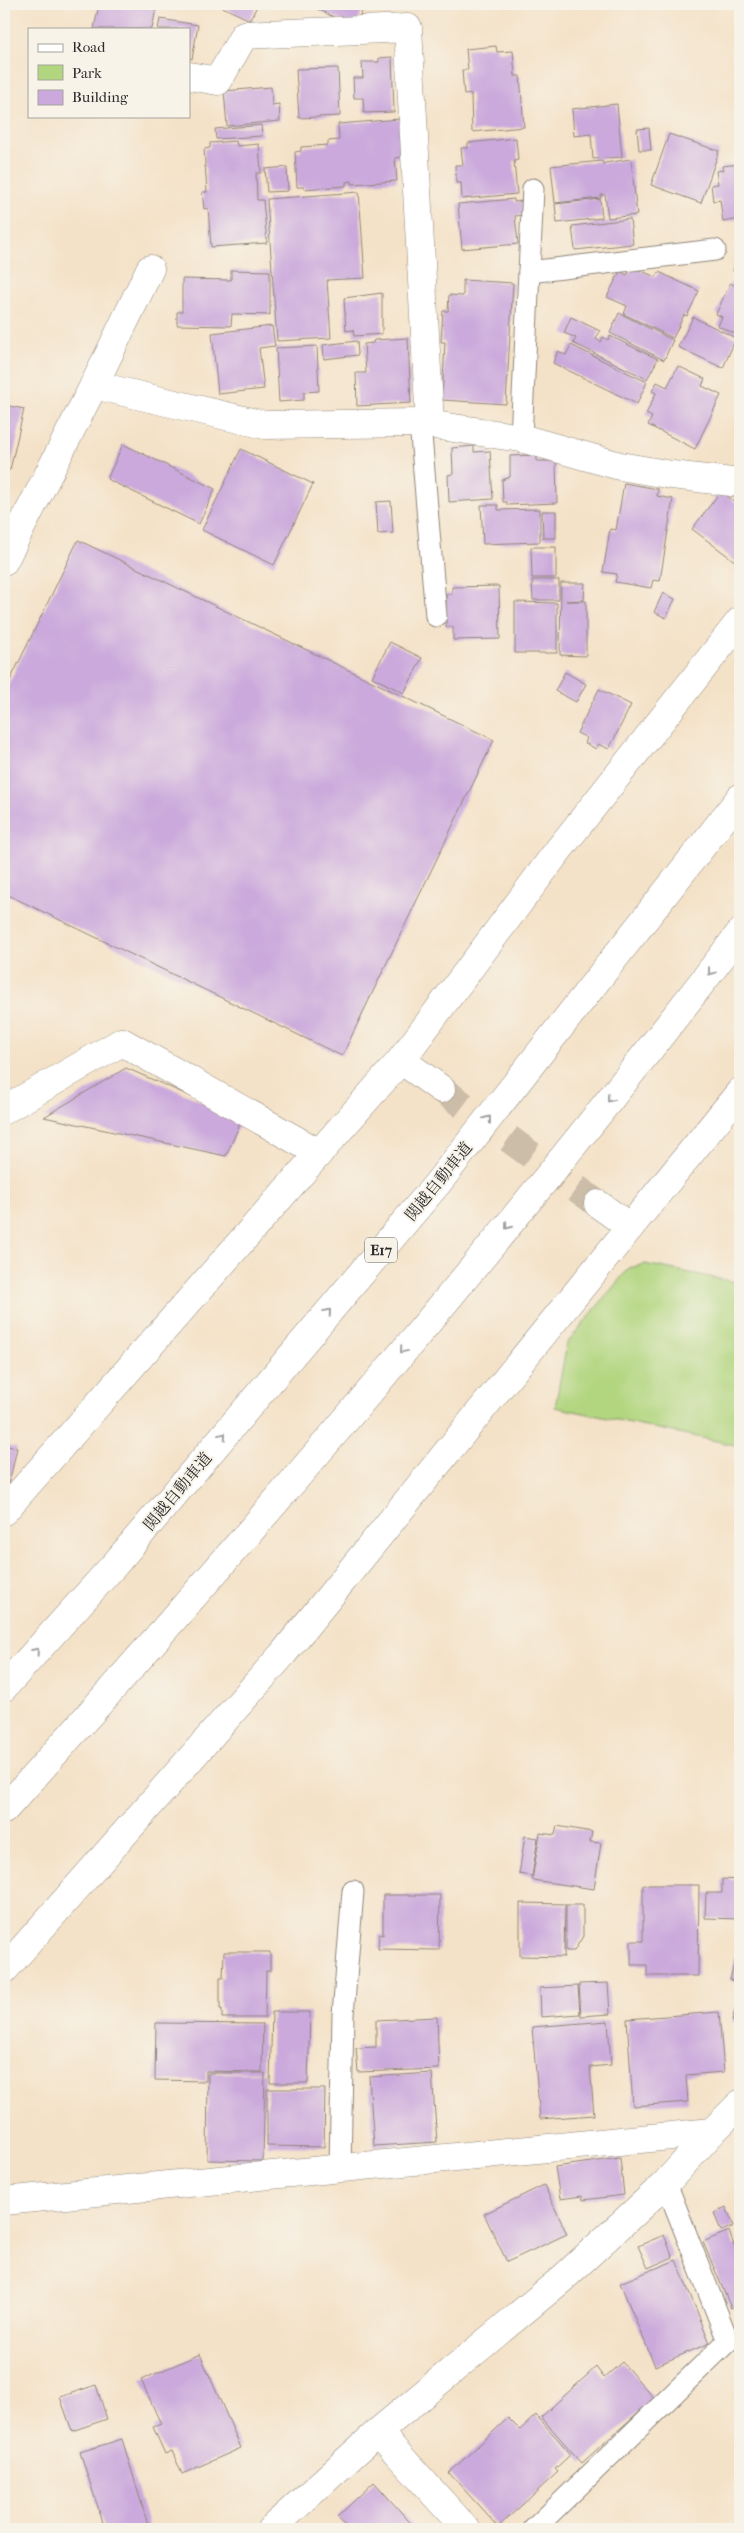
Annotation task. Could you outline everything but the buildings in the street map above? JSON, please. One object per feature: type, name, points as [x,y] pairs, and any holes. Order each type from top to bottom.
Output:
[{"type":"main road","points":[[190,76],[218,81],[244,35],[408,28],[425,424]]},
{"type":"main road","points":[[4,561],[94,385],[150,269]]},
{"type":"main road","points":[[94,385],[265,425],[425,424],[520,438],[620,466],[672,475],[740,483]]},
{"type":"main road","points":[[4,1511],[401,1060],[557,852],[740,621]]},
{"type":"main road","name":"関越自動車道","points":[[4,1687],[116,1563],[437,1184],[740,798]]},
{"type":"main road","points":[[4,1810],[199,1592],[487,1251],[673,1021],[740,933]]},
{"type":"main road","points":[[4,1110],[122,1042],[319,1153]]},
{"type":"main road","points":[[401,1060],[440,1089]]},
{"type":"main road","points":[[4,1970],[282,1655],[740,1092]]},
{"type":"main road","points":[[598,1204],[630,1227]]},
{"type":"main road","points":[[271,2529],[378,2432],[562,2279],[666,2183],[740,2104]]},
{"type":"main road","points":[[4,2201],[740,2129]]},
{"type":"main road","points":[[378,2432],[466,2529]]},
{"type":"lane","points":[[520,438],[533,189]]},
{"type":"lane","points":[[529,272],[715,250]]},
{"type":"lane","points":[[425,424],[436,616]]},
{"type":"lane","points":[[340,2167],[343,2016],[353,1891]]},
{"type":"lane","points":[[534,2529],[728,2340],[666,2183]]},
{"type":"green space","points":[[645,1264],[740,1283],[740,1446],[555,1407],[567,1343],[629,1268]]},
{"type":"tunnel","points":[[441,1089],[598,1204]]}]
